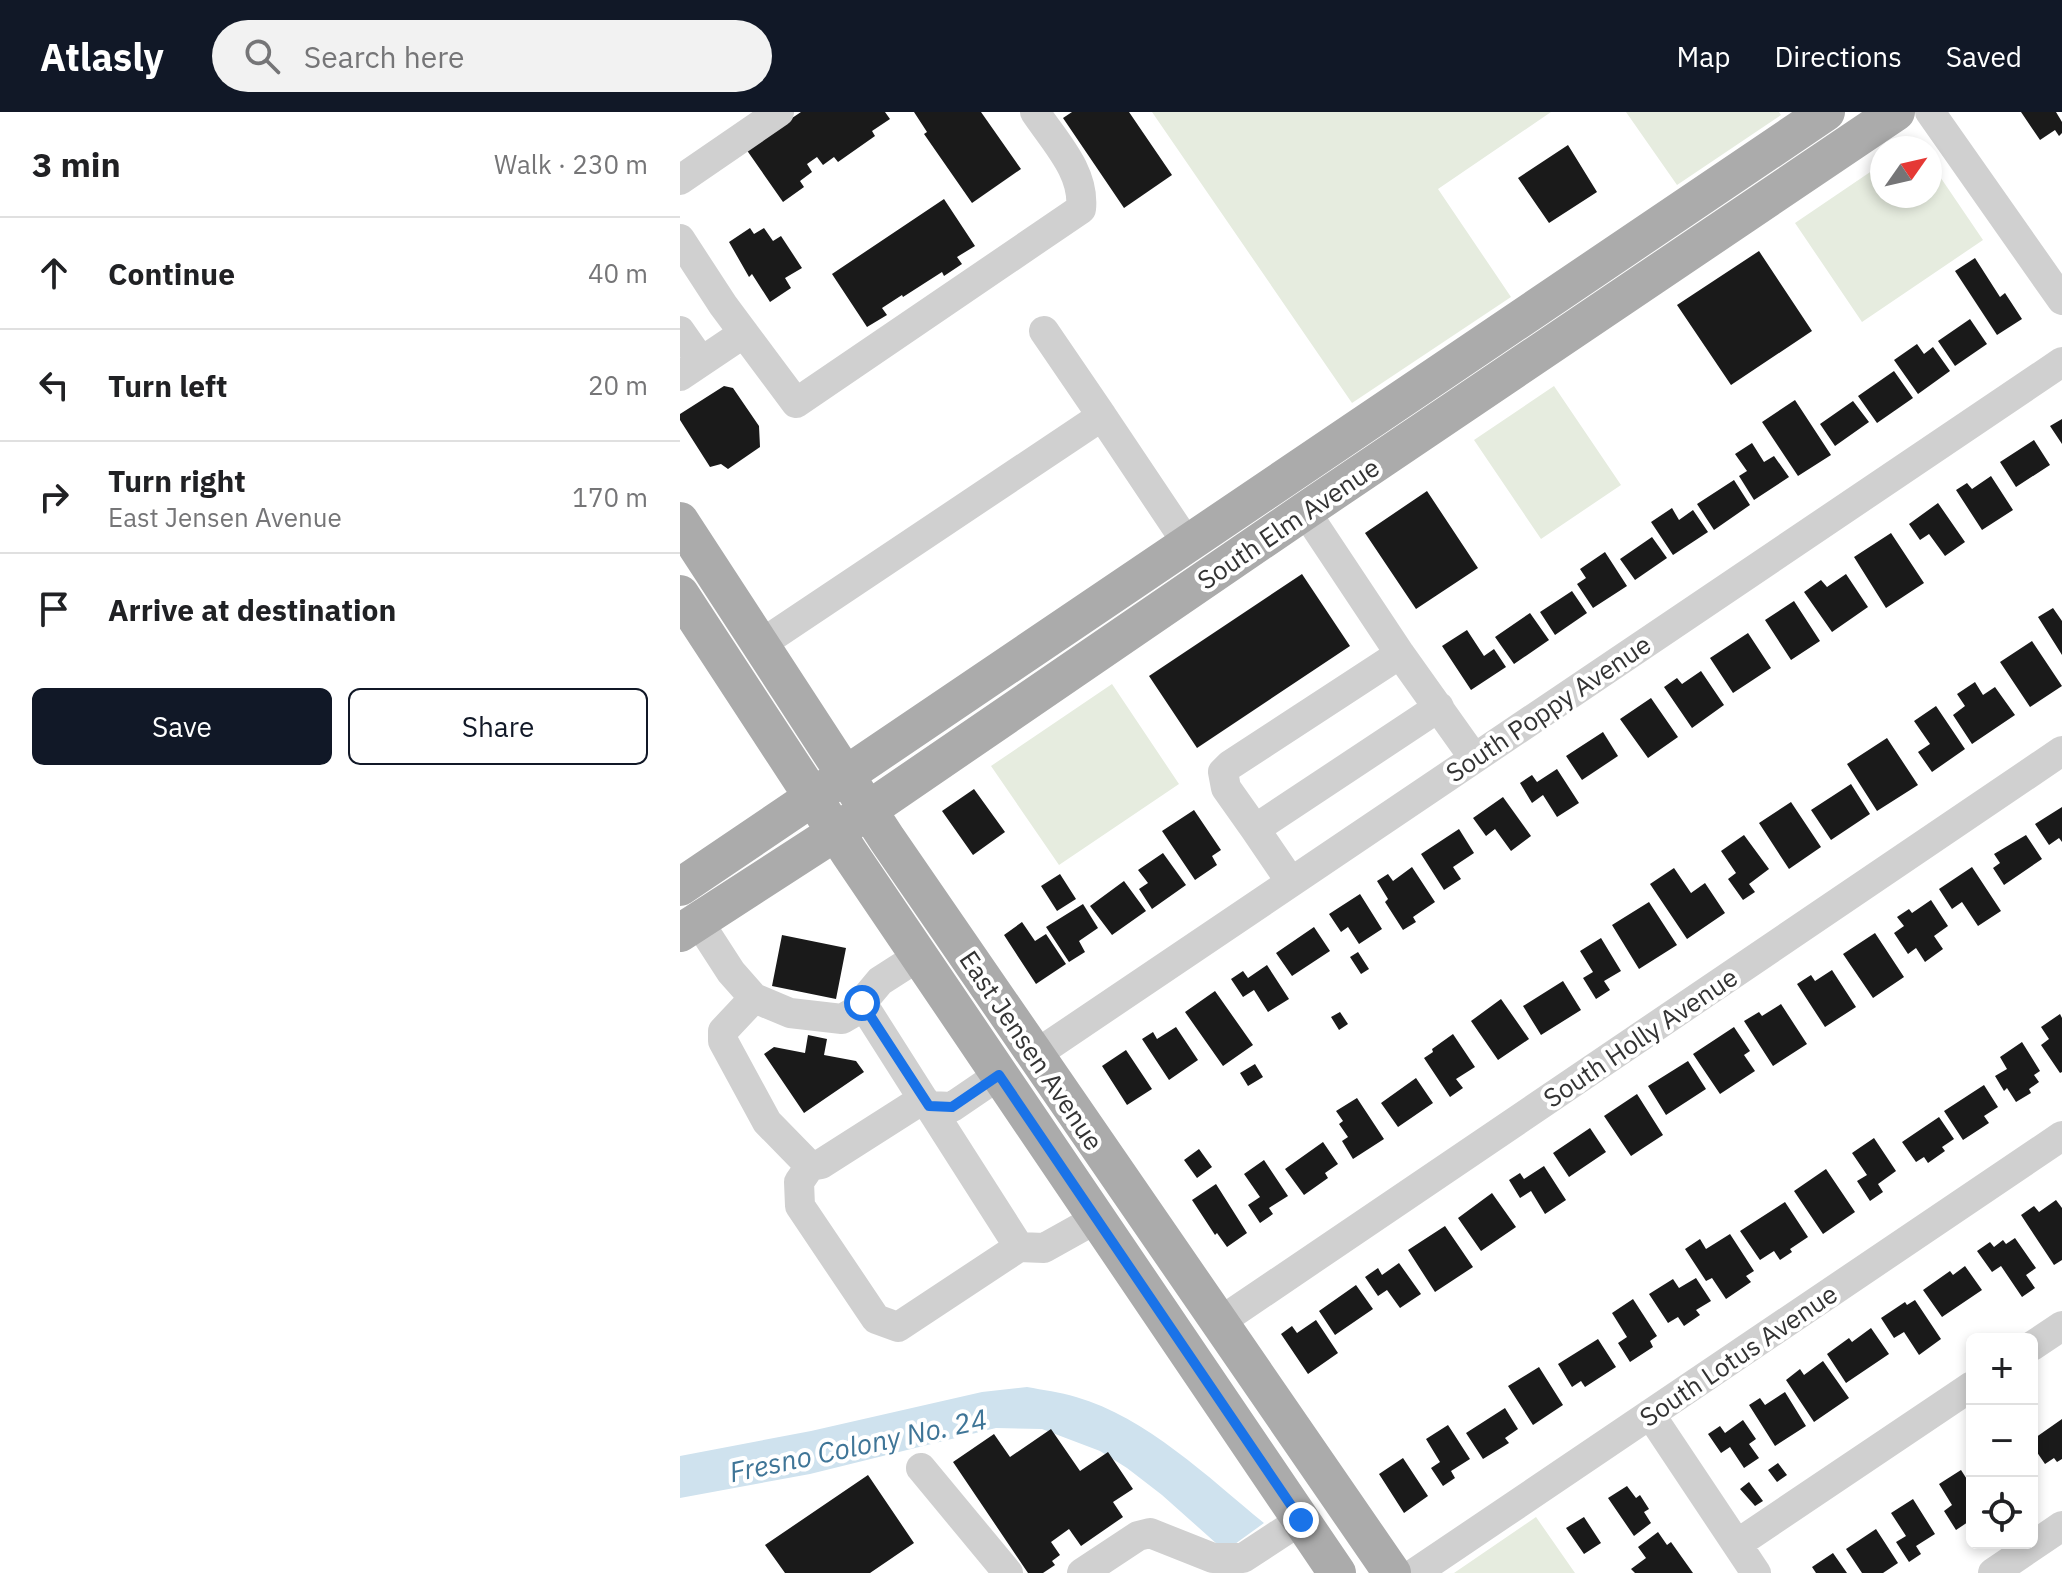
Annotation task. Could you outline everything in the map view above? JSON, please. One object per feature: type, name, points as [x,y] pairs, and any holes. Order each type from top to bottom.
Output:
[{"type":"main road","name":"South Elm Avenue","points":[[680,887],[1826,112]]},
{"type":"main road","name":"South Elm Avenue","points":[[689,927],[836,832],[1896,112]]},
{"type":"main road","name":"East Jensen Avenue","points":[[680,521],[868,809],[1392,1573]]},
{"type":"main road","name":"East Jensen Avenue","points":[[680,594],[812,797],[1337,1573]]},
{"type":"main road","points":[[1096,1219],[1124,1227],[1138,1237],[1186,1306],[1218,1323]]},
{"type":"main road","points":[[1273,1479],[1294,1487],[1312,1501],[1353,1561],[1365,1573]]},
{"type":"street","points":[[680,180],[779,112]]},
{"type":"street","points":[[680,239],[691,281],[744,333],[796,403],[1081,209],[1083,192],[1077,174],[1035,112]]},
{"type":"street","points":[[1930,112],[2062,300]]},
{"type":"street","points":[[680,331],[691,369],[744,333]]},
{"type":"street","points":[[1044,331],[1187,543]]},
{"type":"street","name":"South Poppy Avenue","points":[[1035,1055],[2062,362]]},
{"type":"street","points":[[761,644],[1102,416]]},
{"type":"street","points":[[1305,511],[1474,758]]},
{"type":"street","points":[[1291,882],[1226,788],[1223,772],[1400,654]]},
{"type":"street","points":[[1255,829],[1439,707]]},
{"type":"street","name":"South Holly Avenue","points":[[1218,1323],[2062,751]]},
{"type":"street","points":[[689,927],[754,998],[790,1013],[842,1019],[854,1012],[880,981],[919,956]]},
{"type":"street","points":[[754,998],[723,1031],[723,1041],[767,1122],[810,1166]]},
{"type":"street","points":[[862,1003],[1019,1247]]},
{"type":"street","points":[[999,1075],[952,1107],[926,1102],[821,1164],[810,1166],[799,1182],[800,1206],[876,1319],[898,1327],[1019,1247],[1044,1248],[1096,1219]]},
{"type":"street","name":"South Lotus Avenue","points":[[1415,1573],[2062,1136]]},
{"type":"street","points":[[2038,1342],[2062,1326]]},
{"type":"street","points":[[1737,1544],[1966,1390]]},
{"type":"street","points":[[1650,1414],[1756,1573]]},
{"type":"street","points":[[921,1468],[1008,1573]]},
{"type":"street","points":[[1082,1573],[1138,1536],[1150,1533],[1213,1558],[1243,1558],[1301,1520]]},
{"type":"street","points":[[1993,1573],[2062,1526]]},
{"type":"shaded area","points":[[1152,112],[1551,112],[1438,189],[1511,297],[1352,403]]},
{"type":"shaded area","points":[[1626,112],[1779,112],[1781,115],[1677,185]]},
{"type":"shaded area","points":[[1870,172],[1870,208],[1942,208],[1942,180],[1983,240],[1862,322],[1795,223]]},
{"type":"shaded area","points":[[1554,386],[1621,485],[1541,539],[1474,440]]},
{"type":"shaded area","points":[[1112,684],[1179,784],[1059,865],[991,766]]},
{"type":"shaded area","points":[[1536,1517],[1575,1573],[1454,1573]]},
{"type":"water","name":"Fresno Colony No. 24","points":[[1027,1387],[1076,1397],[1127,1419],[1176,1451],[1264,1523],[1235,1544],[1217,1544],[1127,1468],[1100,1451],[1042,1429],[996,1428],[810,1474],[680,1498],[680,1456],[811,1431],[982,1392]]},
{"type":"building","points":[[801,112],[885,112],[890,119],[872,131],[875,136],[838,162],[834,157],[823,165],[817,157],[807,164],[812,172],[800,181],[804,187],[783,202],[746,149]]},
{"type":"building","points":[[914,112],[981,112],[1021,169],[972,203],[924,134],[927,132]]},
{"type":"building","points":[[1072,112],[1129,112],[1172,175],[1124,208],[1063,118]]},
{"type":"building","points":[[2021,112],[2056,112],[2062,122],[2062,133],[2059,136],[2055,130],[2040,140]]},
{"type":"building","points":[[1568,145],[1597,192],[1549,223],[1518,178]]},
{"type":"building","points":[[944,199],[975,246],[957,257],[962,264],[944,276],[942,272],[882,308],[887,315],[867,327],[832,274]]},
{"type":"building","points":[[750,228],[754,234],[764,228],[773,241],[781,236],[802,268],[785,278],[791,288],[770,302],[752,274],[749,277],[729,242]]},
{"type":"building","points":[[1759,251],[1812,331],[1731,385],[1677,305]]},
{"type":"building","points":[[1975,258],[2000,297],[2005,293],[2022,319],[1997,335],[1955,271]]},
{"type":"building","points":[[1970,319],[1987,344],[1955,366],[1938,341]]},
{"type":"building","points":[[1917,344],[1924,354],[1933,347],[1950,371],[1918,394],[1894,360]]},
{"type":"building","points":[[1894,371],[1913,398],[1877,423],[1858,396]]},
{"type":"building","points":[[724,386],[733,388],[759,426],[760,447],[728,469],[721,464],[710,467],[680,420],[680,414]]},
{"type":"building","points":[[1795,400],[1831,455],[1798,476],[1762,422]]},
{"type":"building","points":[[1853,401],[1869,422],[1835,446],[1820,424]]},
{"type":"building","points":[[2062,419],[2062,444],[2050,426]]},
{"type":"building","points":[[2034,440],[2050,465],[2016,487],[2000,462]]},
{"type":"building","points":[[1752,443],[1764,462],[1774,456],[1789,477],[1754,500],[1739,476],[1747,471],[1735,454]]},
{"type":"building","points":[[1991,476],[2013,510],[1982,530],[1956,490],[1967,483],[1972,489]]},
{"type":"building","points":[[1734,480],[1750,505],[1714,530],[1697,504]]},
{"type":"building","points":[[1427,491],[1478,568],[1416,609],[1365,533]]},
{"type":"building","points":[[1938,503],[1965,542],[1945,556],[1929,534],[1920,540],[1909,524]]},
{"type":"building","points":[[1672,508],[1679,520],[1693,510],[1708,532],[1673,555],[1651,522]]},
{"type":"building","points":[[1891,533],[1924,583],[1886,608],[1854,557]]},
{"type":"building","points":[[1652,537],[1667,558],[1635,580],[1620,559]]},
{"type":"building","points":[[1605,552],[1627,586],[1593,608],[1577,584],[1586,578],[1580,569]]},
{"type":"building","points":[[1302,574],[1350,646],[1197,748],[1149,676]]},
{"type":"building","points":[[1846,574],[1868,607],[1832,632],[1804,592],[1821,580],[1827,587]]},
{"type":"building","points":[[1572,591],[1587,613],[1555,635],[1540,612]]},
{"type":"building","points":[[1794,601],[1820,641],[1791,660],[1765,620]]},
{"type":"building","points":[[2053,608],[2062,621],[2062,655],[2038,617]]},
{"type":"building","points":[[1530,613],[1549,640],[1514,664],[1495,637]]},
{"type":"building","points":[[1467,630],[1484,656],[1494,649],[1506,667],[1471,690],[1442,646]]},
{"type":"building","points":[[1748,633],[1771,668],[1733,693],[1710,658]]},
{"type":"building","points":[[2032,641],[2062,686],[2030,707],[2000,662]]},
{"type":"building","points":[[1701,671],[1724,705],[1692,728],[1664,687],[1677,678],[1682,684]]},
{"type":"building","points":[[1975,682],[1983,695],[1995,687],[2015,715],[1972,744],[1953,715],[1965,706],[1957,694]]},
{"type":"building","points":[[1651,698],[1678,737],[1648,758],[1620,719]]},
{"type":"building","points":[[1936,706],[1965,749],[1932,772],[1918,752],[1930,744],[1914,721]]},
{"type":"building","points":[[1603,732],[1618,756],[1582,780],[1566,756]]},
{"type":"building","points":[[1887,738],[1918,785],[1877,811],[1847,764]]},
{"type":"building","points":[[1557,769],[1579,803],[1557,817],[1543,795],[1532,803],[1520,783],[1532,775],[1537,782]]},
{"type":"building","points":[[1851,784],[1870,814],[1831,840],[1811,810]]},
{"type":"building","points":[[974,789],[1005,832],[973,855],[942,811]]},
{"type":"building","points":[[1503,797],[1531,836],[1511,851],[1495,829],[1486,836],[1473,818]]},
{"type":"building","points":[[1791,802],[1821,847],[1789,869],[1759,823]]},
{"type":"building","points":[[2062,807],[2062,842],[2059,838],[2049,845],[2035,824]]},
{"type":"building","points":[[1194,810],[1221,850],[1212,856],[1217,865],[1195,880],[1162,831]]},
{"type":"building","points":[[1459,829],[1474,853],[1453,867],[1461,879],[1444,890],[1421,854]]},
{"type":"building","points":[[1744,835],[1769,869],[1749,884],[1755,892],[1743,900],[1728,879],[1736,873],[1721,851]]},
{"type":"building","points":[[2026,835],[2042,859],[2004,885],[1993,868],[2000,863],[1994,854]]},
{"type":"building","points":[[1163,853],[1186,885],[1152,909],[1139,889],[1148,883],[1138,870]]},
{"type":"building","points":[[1412,867],[1435,902],[1413,917],[1416,922],[1403,930],[1385,902],[1388,899],[1377,881],[1388,874],[1393,881]]},
{"type":"building","points":[[1972,867],[2001,911],[1978,926],[1962,902],[1952,909],[1939,889]]},
{"type":"building","points":[[1674,868],[1691,893],[1705,883],[1725,913],[1687,939],[1650,884]]},
{"type":"building","points":[[1060,874],[1076,899],[1057,911],[1041,886]]},
{"type":"building","points":[[1124,881],[1146,911],[1112,935],[1090,906]]},
{"type":"building","points":[[1360,894],[1382,929],[1359,944],[1348,927],[1341,932],[1329,914]]},
{"type":"building","points":[[1931,900],[1948,926],[1934,936],[1943,949],[1925,962],[1916,948],[1908,954],[1894,933],[1904,926],[1897,917],[1909,909],[1912,913]]},
{"type":"building","points":[[1649,902],[1677,945],[1639,969],[1612,925]]},
{"type":"building","points":[[1083,904],[1098,928],[1079,941],[1085,952],[1069,962],[1046,927]]},
{"type":"building","points":[[1022,922],[1035,941],[1046,934],[1066,964],[1036,984],[1004,935]]},
{"type":"building","points":[[1314,927],[1330,951],[1292,976],[1276,953]]},
{"type":"building","points":[[1875,933],[1904,977],[1873,998],[1843,954]]},
{"type":"building","points":[[782,935],[846,948],[836,999],[772,986]]},
{"type":"building","points":[[1601,938],[1621,971],[1604,981],[1610,990],[1596,999],[1583,978],[1593,972],[1580,951]]},
{"type":"building","points":[[1358,952],[1369,969],[1361,974],[1350,957]]},
{"type":"building","points":[[1267,965],[1289,999],[1268,1012],[1254,990],[1243,997],[1231,979],[1243,971],[1248,978]]},
{"type":"building","points":[[1832,970],[1856,1007],[1825,1027],[1797,984],[1811,975],[1815,981]]},
{"type":"building","points":[[1563,981],[1581,1010],[1541,1035],[1523,1006]]},
{"type":"building","points":[[1215,991],[1253,1045],[1223,1066],[1185,1012]]},
{"type":"building","points":[[1501,999],[1529,1039],[1498,1060],[1471,1021]]},
{"type":"building","points":[[1781,1004],[1807,1044],[1773,1066],[1744,1021],[1759,1012],[1762,1016]]},
{"type":"building","points":[[1340,1012],[1348,1024],[1339,1030],[1331,1017]]},
{"type":"building","points":[[2060,1014],[2060,1073],[2041,1045],[2049,1039],[2041,1027]]},
{"type":"building","points":[[1176,1027],[1198,1060],[1169,1080],[1142,1039],[1153,1032],[1157,1039]]},
{"type":"building","points":[[1734,1027],[1750,1051],[1744,1055],[1755,1071],[1720,1094],[1693,1054]]},
{"type":"building","points":[[1453,1034],[1475,1067],[1456,1079],[1463,1088],[1450,1097],[1424,1058]]},
{"type":"building","points":[[808,1035],[827,1039],[824,1055],[856,1061],[864,1072],[804,1113],[764,1054],[774,1047],[805,1053]]},
{"type":"building","points":[[2022,1042],[2040,1071],[2034,1075],[2039,1082],[2029,1089],[2031,1093],[2016,1102],[2007,1088],[2004,1091],[1995,1076],[2007,1069],[2000,1057]]},
{"type":"building","points":[[1126,1050],[1152,1089],[1127,1105],[1102,1066]]},
{"type":"building","points":[[1688,1061],[1706,1089],[1666,1115],[1648,1086]]},
{"type":"building","points":[[1255,1064],[1263,1077],[1248,1086],[1240,1073]]},
{"type":"building","points":[[1416,1078],[1433,1103],[1398,1127],[1381,1103]]},
{"type":"building","points":[[1984,1085],[1998,1107],[1984,1116],[1989,1123],[1963,1140],[1944,1111]]},
{"type":"building","points":[[1637,1094],[1663,1135],[1631,1156],[1604,1116]]},
{"type":"building","points":[[1357,1098],[1384,1139],[1353,1159],[1342,1141],[1348,1137],[1339,1124],[1343,1121],[1336,1111]]},
{"type":"building","points":[[1939,1117],[1954,1139],[1942,1147],[1945,1151],[1928,1163],[1924,1157],[1916,1162],[1902,1142]]},
{"type":"building","points":[[1590,1128],[1606,1152],[1569,1177],[1553,1153]]},
{"type":"building","points":[[1874,1138],[1896,1171],[1878,1184],[1883,1192],[1870,1201],[1857,1181],[1867,1175],[1852,1153]]},
{"type":"building","points":[[1323,1142],[1338,1164],[1325,1173],[1328,1178],[1304,1195],[1285,1169]]},
{"type":"building","points":[[1199,1149],[1212,1167],[1197,1178],[1184,1160]]},
{"type":"building","points":[[1264,1160],[1288,1196],[1269,1208],[1273,1214],[1260,1223],[1248,1205],[1260,1197],[1244,1174]]},
{"type":"building","points":[[1544,1166],[1566,1200],[1545,1214],[1531,1191],[1520,1198],[1509,1180],[1520,1173],[1524,1179]]},
{"type":"building","points":[[1826,1169],[1855,1212],[1823,1234],[1794,1191]]},
{"type":"building","points":[[1216,1184],[1247,1233],[1227,1247],[1217,1233],[1215,1235],[1192,1200]]},
{"type":"building","points":[[1492,1193],[1516,1227],[1481,1251],[1458,1218]]},
{"type":"building","points":[[2056,1200],[2062,1208],[2062,1260],[2054,1265],[2021,1215],[2034,1206],[2039,1212]]},
{"type":"building","points":[[1785,1202],[1808,1237],[1780,1260],[1774,1251],[1760,1260],[1740,1231]]},
{"type":"building","points":[[1445,1226],[1473,1267],[1435,1292],[1408,1250]]},
{"type":"building","points":[[1730,1234],[1754,1271],[1746,1276],[1751,1282],[1726,1299],[1712,1278],[1706,1281],[1685,1249],[1700,1239],[1706,1249]]},
{"type":"building","points":[[2015,1238],[2036,1268],[2026,1275],[2035,1288],[2022,1297],[2001,1266],[1992,1272],[1977,1251],[1990,1242],[1994,1247],[2003,1240],[2006,1244]]},
{"type":"building","points":[[1399,1263],[1421,1294],[1400,1308],[1387,1290],[1378,1296],[1365,1277],[1378,1268],[1382,1275]]},
{"type":"building","points":[[1965,1266],[1982,1290],[1942,1317],[1923,1290],[1950,1271],[1953,1275]]},
{"type":"building","points":[[1696,1278],[1711,1301],[1696,1310],[1700,1315],[1684,1326],[1678,1317],[1668,1323],[1649,1294],[1673,1279],[1679,1288]]},
{"type":"building","points":[[1356,1285],[1373,1309],[1335,1335],[1319,1311]]},
{"type":"building","points":[[1633,1299],[1657,1336],[1650,1341],[1653,1347],[1630,1362],[1618,1343],[1627,1337],[1612,1313]]},
{"type":"building","points":[[1915,1300],[1941,1339],[1919,1355],[1904,1332],[1894,1338],[1881,1318],[1905,1302],[1907,1305]]},
{"type":"building","points":[[1316,1320],[1338,1353],[1308,1374],[1281,1334],[1292,1326],[1297,1333]]},
{"type":"building","points":[[1871,1328],[1889,1354],[1846,1383],[1827,1354],[1849,1338],[1852,1342]]},
{"type":"building","points":[[1598,1339],[1616,1367],[1585,1387],[1581,1381],[1572,1387],[1558,1364]]},
{"type":"building","points":[[1823,1361],[1849,1398],[1814,1422],[1786,1380],[1800,1369],[1804,1375]]},
{"type":"building","points":[[1539,1367],[1563,1405],[1533,1425],[1508,1386]]},
{"type":"building","points":[[1785,1392],[1806,1426],[1775,1446],[1749,1405],[1760,1398],[1765,1405]]},
{"type":"building","points":[[1505,1408],[1518,1429],[1505,1438],[1509,1443],[1483,1459],[1466,1433]]},
{"type":"building","points":[[2062,1419],[2062,1459],[2057,1462],[2054,1458],[2045,1464],[2038,1454],[2038,1436]]},
{"type":"building","points":[[1743,1420],[1756,1439],[1749,1444],[1759,1458],[1744,1468],[1730,1447],[1721,1453],[1708,1434],[1720,1426],[1725,1433]]},
{"type":"building","points":[[1448,1425],[1470,1459],[1451,1471],[1455,1478],[1443,1486],[1431,1468],[1440,1462],[1426,1439]]},
{"type":"building","points":[[1051,1429],[1080,1471],[1108,1452],[1133,1489],[1113,1502],[1123,1517],[1081,1546],[1069,1529],[1051,1542],[1060,1555],[1052,1561],[1055,1565],[1043,1573],[1028,1573],[953,1462],[994,1434],[1010,1457]]},
{"type":"building","points":[[1403,1458],[1428,1496],[1404,1513],[1379,1474]]},
{"type":"building","points":[[1778,1463],[1787,1475],[1777,1482],[1768,1470]]},
{"type":"building","points":[[1961,1470],[1966,1478],[1966,1523],[1956,1530],[1944,1511],[1952,1505],[1939,1484]]},
{"type":"building","points":[[868,1475],[914,1543],[870,1573],[785,1573],[765,1545]]},
{"type":"building","points":[[1749,1482],[1763,1501],[1755,1506],[1740,1489]]},
{"type":"building","points":[[1627,1486],[1636,1498],[1640,1495],[1649,1509],[1644,1512],[1651,1523],[1634,1536],[1608,1498]]},
{"type":"building","points":[[1913,1499],[1935,1534],[1916,1546],[1921,1554],[1909,1562],[1896,1542],[1906,1536],[1891,1513]]},
{"type":"building","points":[[1584,1517],[1601,1543],[1584,1554],[1566,1528]]},
{"type":"building","points":[[1876,1529],[1898,1563],[1883,1573],[1862,1573],[1846,1549]]},
{"type":"building","points":[[1658,1532],[1667,1545],[1671,1542],[1693,1573],[1635,1573],[1631,1569],[1646,1558],[1638,1547]]},
{"type":"building","points":[[1833,1553],[1847,1573],[1816,1573],[1812,1567]]},
{"type":"route","points":[[862,1003],[929,1106],[952,1107],[999,1075],[1301,1520]]}]
